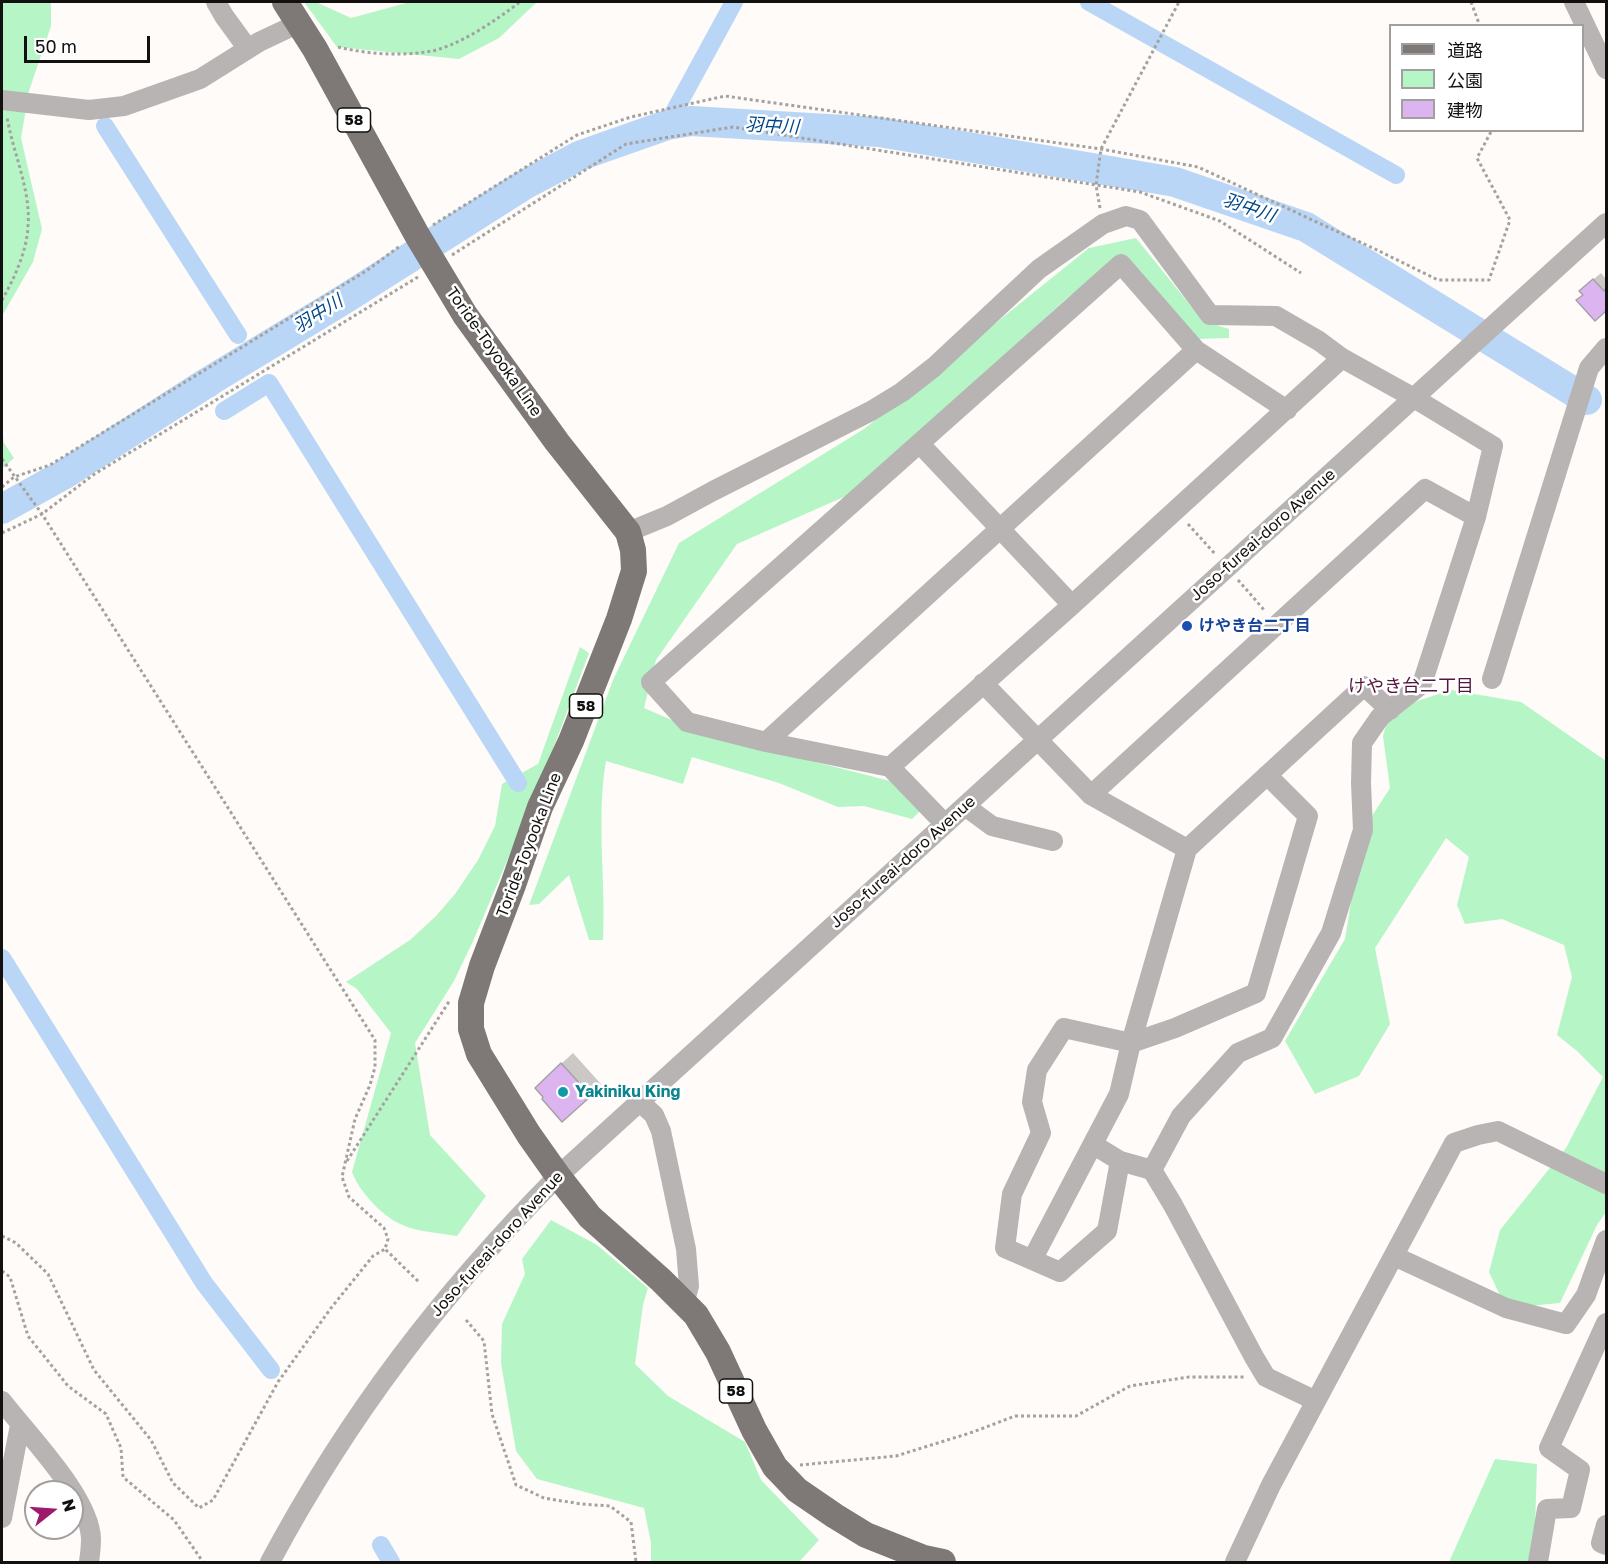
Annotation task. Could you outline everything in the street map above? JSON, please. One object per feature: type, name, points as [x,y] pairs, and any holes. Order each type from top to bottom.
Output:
[{"type":"main road","name":"Toride-Toyooka Line","points":[[285,2],[315,50],[465,315],[557,442],[628,532],[633,550],[634,571],[619,620],[571,741],[540,807],[476,984],[471,1003],[471,1029],[479,1054],[529,1135],[590,1217],[661,1280],[696,1315],[718,1352],[754,1431],[775,1467],[797,1490],[866,1535],[943,1563]]},
{"type":"street","points":[[216,2],[248,49]]},
{"type":"street","points":[[1580,4],[1606,69]]},
{"type":"street","points":[[3,101],[89,110],[124,105],[200,79],[266,38],[297,24]]},
{"type":"street","points":[[628,532],[667,516],[851,421],[902,392],[956,347],[1039,269],[1102,224],[1126,216],[1140,220],[1210,315],[1276,316],[1319,341],[1342,358],[1493,446],[1476,518],[1422,684],[1380,717],[1362,743],[1363,830],[1331,933],[1272,1038],[1238,1053],[1181,1116],[1152,1170]]},
{"type":"street","name":"Joso-fureai-doro Avenue","points":[[270,1563],[327,1461],[365,1404],[421,1328],[468,1271],[558,1176],[1443,371],[1604,232]]},
{"type":"street","points":[[945,824],[890,766],[766,742],[687,722],[651,682],[1121,264],[1196,350],[1287,410]]},
{"type":"street","points":[[1492,679],[1588,368],[1606,348]]},
{"type":"street","points":[[766,742],[1196,350]]},
{"type":"street","points":[[890,766],[1072,605],[1342,358]]},
{"type":"street","points":[[920,444],[1072,605]]},
{"type":"street","points":[[1090,795],[1425,489],[1476,518]]},
{"type":"street","points":[[983,683],[1090,795],[1187,849]]},
{"type":"street","points":[[1032,1260],[1119,1095],[1131,1043],[1187,849],[1364,686],[1389,710]]},
{"type":"street","points":[[1120,1161],[1107,1231],[1060,1272],[1005,1248],[1012,1194],[1041,1133],[1032,1102],[1038,1070],[1064,1029],[1131,1043],[1175,1028],[1256,993],[1308,816],[1267,775]]},
{"type":"street","points":[[965,806],[992,826],[1053,841]]},
{"type":"street","points":[[640,1102],[654,1115],[663,1142],[686,1250],[689,1286],[684,1304]]},
{"type":"street","points":[[1235,1563],[1271,1485],[1454,1143],[1498,1131],[1606,1184]]},
{"type":"street","points":[[1094,1145],[1120,1161],[1152,1170],[1266,1377],[1316,1401]]},
{"type":"street","points":[[1394,1256],[1506,1308],[1566,1324],[1583,1300],[1606,1240]]},
{"type":"street","points":[[1538,1563],[1547,1509],[1571,1508],[1580,1470],[1549,1448],[1606,1321],[1583,1300]]},
{"type":"street","points":[[2,1401],[67,1482],[80,1503],[88,1521],[91,1539],[89,1563]]},
{"type":"street","points":[[2,1518],[20,1425]]},
{"type":"street","points":[[1606,1525],[1601,1543],[1606,1545]]},
{"type":"path","points":[[315,50],[338,47],[369,54],[428,52],[457,42],[520,2]]},
{"type":"path","points":[[1102,224],[1096,185],[1101,151],[1179,2]]},
{"type":"path","points":[[1471,2],[1479,24]]},
{"type":"path","points":[[2,487],[14,477],[50,465],[366,271],[427,250],[465,207],[577,135],[631,117],[725,96],[1198,167],[1438,280],[1489,280],[1510,220],[1477,159],[1491,132]]},
{"type":"path","points":[[2,300],[16,275],[28,227],[26,193],[3,101]]},
{"type":"path","points":[[2,533],[42,514],[93,474],[427,250],[626,144],[733,127],[1140,192],[1220,221],[1301,273]]},
{"type":"path","points":[[2,459],[42,514],[375,1040],[375,1067],[355,1119],[342,1176],[349,1197],[384,1228],[388,1239],[385,1249],[373,1256],[331,1308],[278,1382],[213,1500],[199,1508],[173,1483],[151,1440],[94,1370],[48,1274],[16,1244],[2,1236]]},
{"type":"path","points":[[345,1165],[455,992],[476,984]]},
{"type":"path","points":[[385,1249],[420,1283]]},
{"type":"path","points":[[2,1271],[10,1277],[28,1336],[68,1386],[106,1414],[121,1448],[123,1477],[174,1520],[203,1563]]},
{"type":"path","points":[[466,1320],[484,1341],[492,1414],[516,1485],[543,1498],[610,1506],[632,1522],[636,1563]]},
{"type":"path","points":[[775,1467],[896,1456],[1015,1416],[1076,1416],[1130,1386],[1189,1377],[1266,1377]]},
{"type":"green space","points":[[2,2],[51,2],[51,26],[29,91],[21,138],[42,229],[33,262],[2,316]]},
{"type":"green space","points":[[304,2],[316,2],[351,18],[410,2],[537,2],[499,38],[459,59],[337,47]]},
{"type":"green space","points":[[1136,238],[1203,321],[1229,329],[1229,338],[1197,339],[1123,256],[1066,299],[855,492],[737,544],[656,660],[644,708],[702,733],[890,781],[920,811],[912,819],[864,806],[838,807],[779,783],[692,757],[683,784],[606,761],[601,828],[603,940],[589,940],[569,875],[539,904],[529,905],[613,680],[679,543],[864,429],[1089,248]]},
{"type":"green space","points":[[2,431],[4,443],[14,458],[2,469]]},
{"type":"green space","points":[[580,647],[589,653],[543,776],[454,981],[415,1043],[430,1135],[486,1196],[457,1236],[409,1227],[390,1218],[380,1210],[362,1190],[352,1172],[391,1033],[357,989],[346,982],[410,940],[436,916],[455,894],[478,860],[495,826],[502,784],[538,764]]},
{"type":"green space","points":[[1451,690],[1521,702],[1606,761],[1606,1212],[1597,1225],[1560,1303],[1506,1308],[1489,1272],[1500,1230],[1566,1148],[1603,1077],[1557,1035],[1572,977],[1564,945],[1502,919],[1465,924],[1457,905],[1469,857],[1446,838],[1375,948],[1390,1024],[1359,1076],[1315,1094],[1285,1041],[1345,939],[1363,830],[1390,788],[1383,736],[1390,710]]},
{"type":"green space","points":[[551,1220],[597,1245],[648,1288],[643,1305],[635,1364],[668,1396],[745,1442],[761,1480],[819,1540],[799,1562],[651,1562],[651,1543],[644,1508],[537,1479],[516,1451],[501,1363],[502,1324],[525,1274],[522,1259]]},
{"type":"green space","points":[[1495,1459],[1537,1464],[1534,1562],[1449,1562]]},
{"type":"building","points":[[1593,279],[1604,291],[1606,288],[1606,311],[1595,321],[1576,300],[1583,295],[1579,291]]},
{"type":"building","name":"Yakiniku King","points":[[561,1063],[591,1096],[562,1122],[535,1088]]},
{"type":"waterway","points":[[667,125],[734,2]]},
{"type":"waterway","points":[[1089,2],[1396,175]]},
{"type":"waterway","name":"羽中川","points":[[2,509],[63,475],[524,185],[579,156],[667,125],[691,121],[879,132],[1175,182],[1306,227],[1587,400]]},
{"type":"waterway","points":[[105,126],[238,335]]},
{"type":"waterway","name":"羽中川","points":[[208,382],[211,388]]},
{"type":"waterway","points":[[224,411],[269,383],[518,783]]},
{"type":"waterway","points":[[2,958],[204,1283],[271,1370]]},
{"type":"waterway","points":[[381,1545],[391,1562]]},
{"type":"place","name":"けやき台二丁目","points":[[1187,626]]},
{"type":"place","name":"Yakiniku King","points":[[563,1092]]},
{"type":"district","name":"けやき台二丁目","points":[[1411,686]]}]
